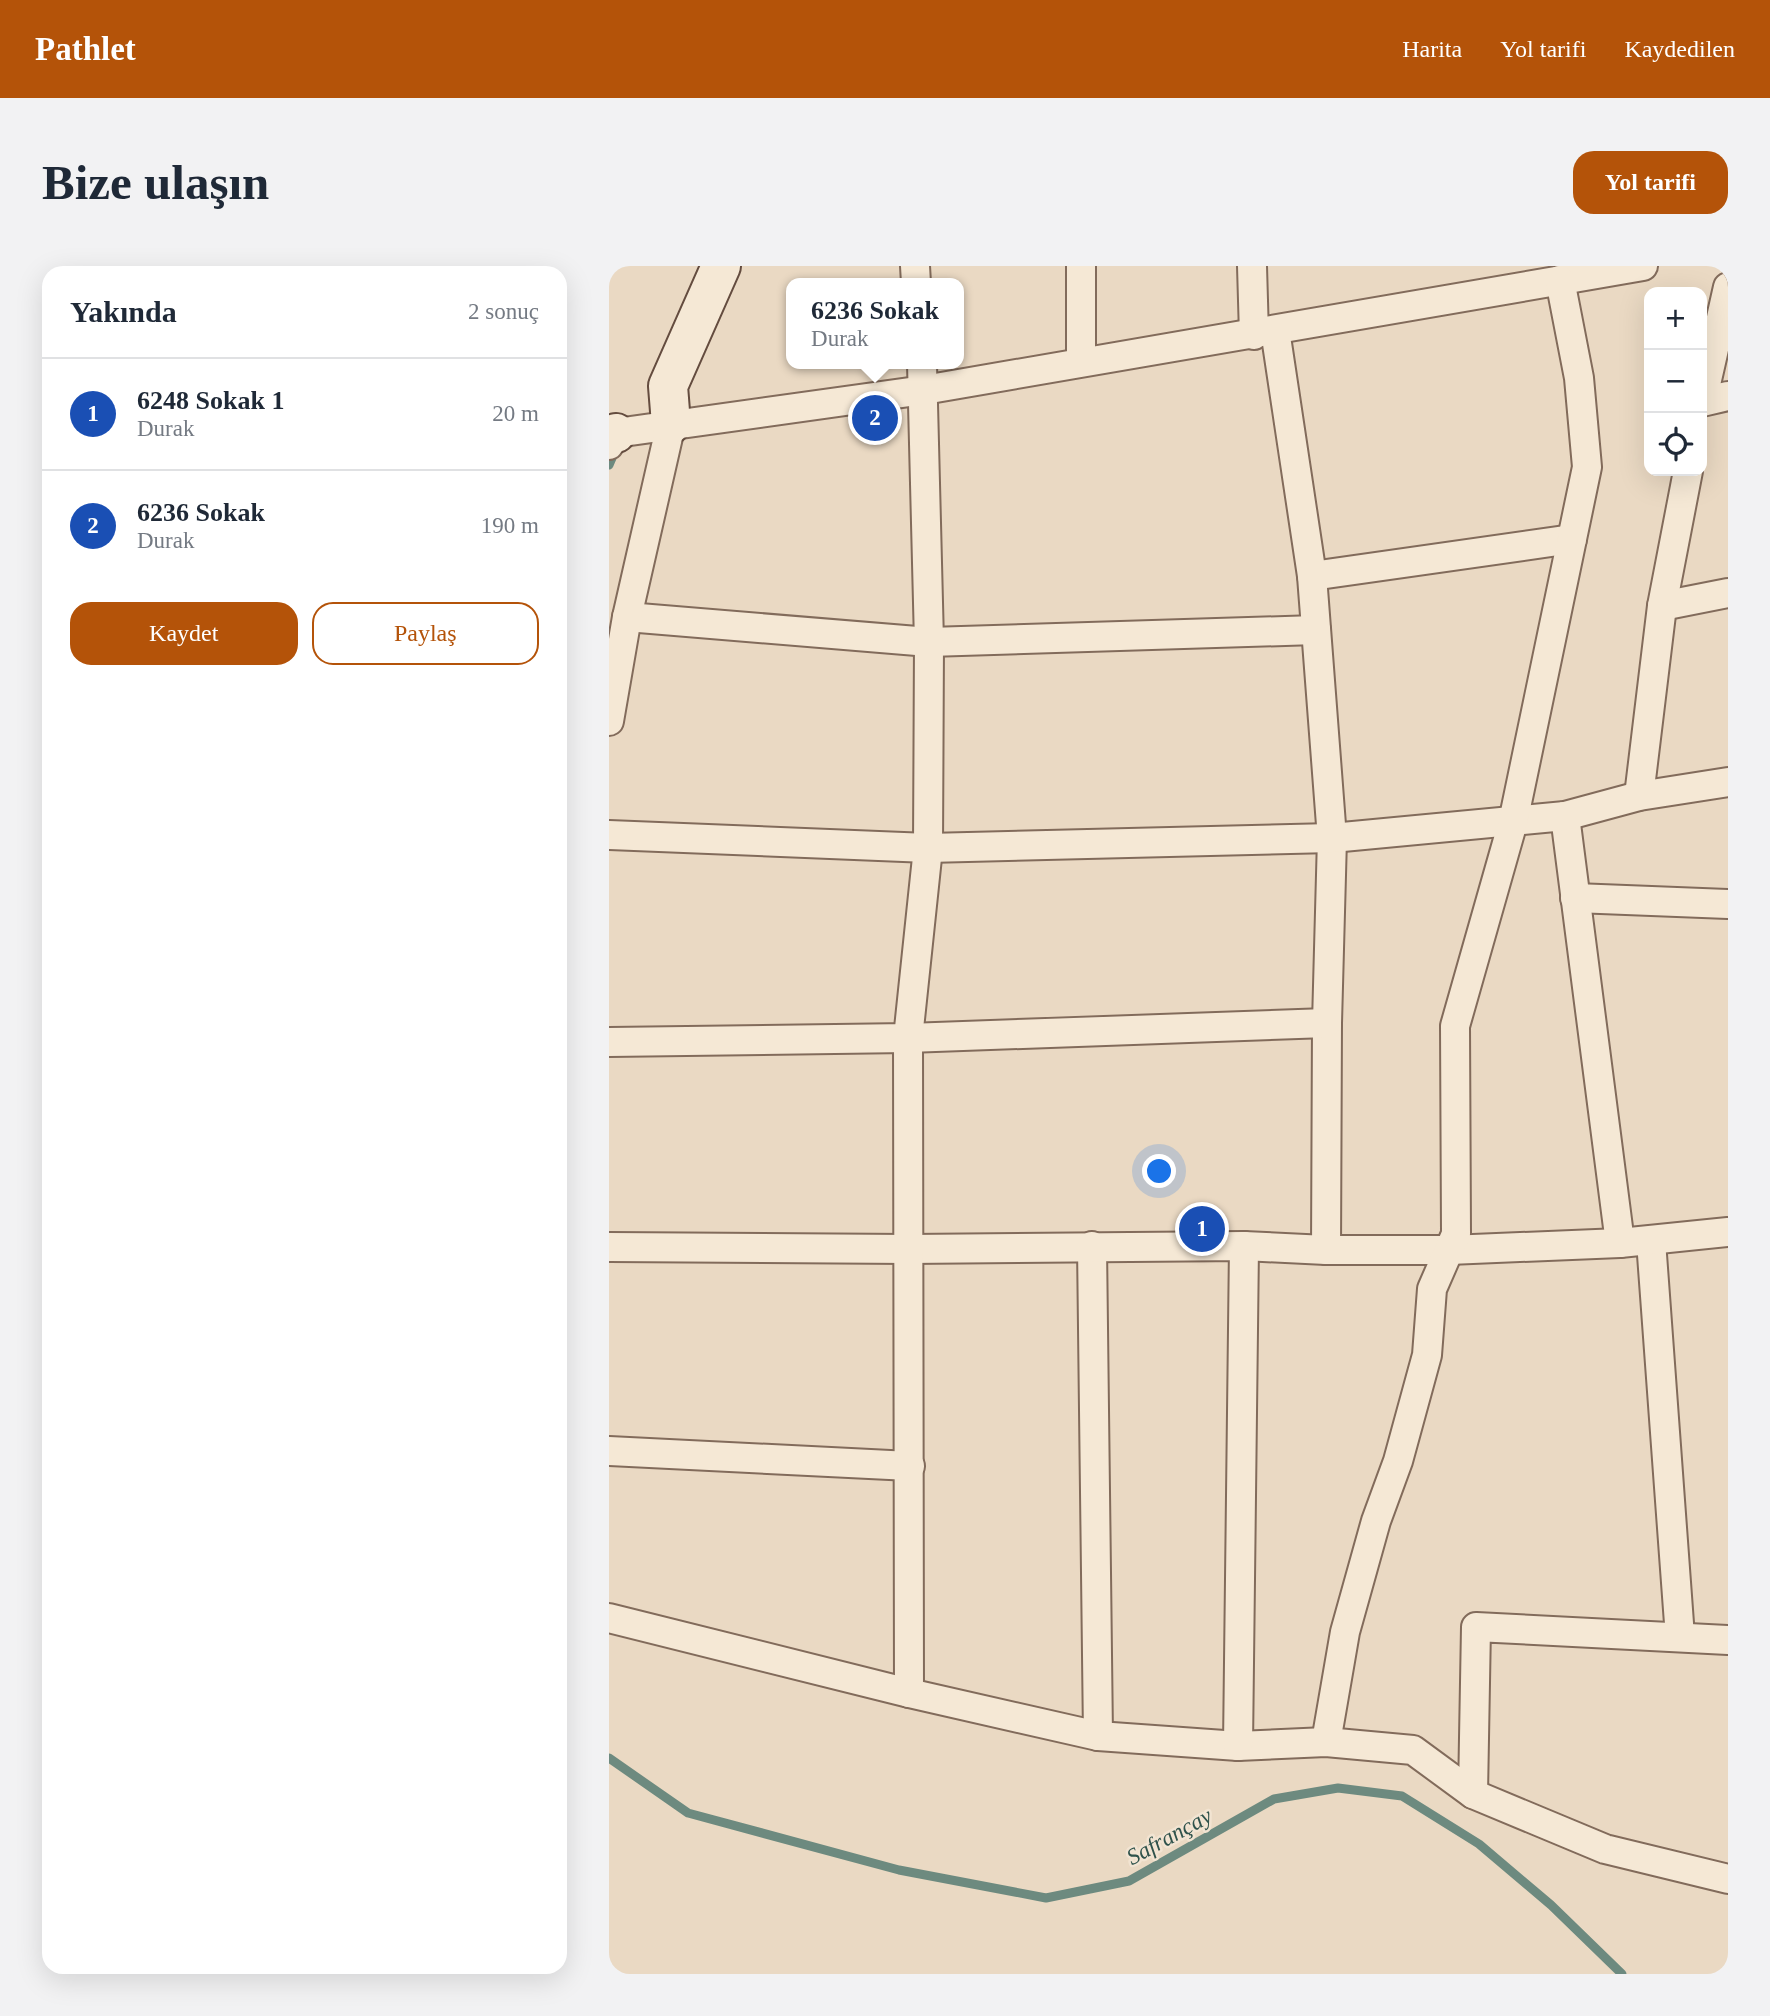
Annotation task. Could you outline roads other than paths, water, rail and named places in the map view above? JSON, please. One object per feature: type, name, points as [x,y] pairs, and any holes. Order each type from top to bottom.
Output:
[{"type":"street","points":[[609,721],[627,617],[671,424],[669,386],[721,266]]},
{"type":"street","points":[[1081,266],[1081,361]]},
{"type":"street","points":[[1252,266],[1312,576],[1332,838],[1327,1023],[1327,1250]]},
{"type":"street","points":[[611,437],[923,377],[1081,361],[1643,266]]},
{"type":"street","points":[[1326,1742],[1345,1632],[1376,1521],[1402,1448],[1427,1355],[1432,1289],[1456,1234],[1455,1026],[1513,821],[1587,467],[1579,378],[1560,280]]},
{"type":"street","points":[[1728,287],[1702,402],[1728,396]]},
{"type":"street","points":[[909,1693],[908,1038],[928,848],[929,642],[923,377]]},
{"type":"street","points":[[1639,796],[1662,606],[1687,476]]},
{"type":"street","points":[[1312,576],[1572,539]]},
{"type":"street","points":[[1662,606],[1728,593]]},
{"type":"street","points":[[627,617],[929,642],[1316,630]]},
{"type":"street","points":[[609,835],[928,848],[1332,838],[1565,816],[1639,796],[1728,782]]},
{"type":"street","points":[[1565,816],[1620,1243]]},
{"type":"street","points":[[1575,898],[1728,904]]},
{"type":"street","points":[[609,1042],[908,1038],[1327,1023]]},
{"type":"street","points":[[609,1247],[909,1249],[1244,1245],[1327,1250],[1449,1250],[1620,1243],[1728,1233]]},
{"type":"street","points":[[1651,1241],[1680,1637]]},
{"type":"street","points":[[1238,1746],[1244,1245]]},
{"type":"street","points":[[1092,1246],[1098,1736]]},
{"type":"street","points":[[609,1451],[910,1466]]},
{"type":"street","points":[[609,1618],[909,1693],[1098,1736],[1238,1746],[1326,1742],[1413,1750],[1473,1794],[1605,1849],[1728,1879]]},
{"type":"street","points":[[1473,1794],[1476,1626],[1728,1640]]},
{"type":"waterway","name":"Safrançay","points":[[609,465],[612,458]]},
{"type":"waterway","name":"Safrançay","points":[[609,1758],[688,1813],[899,1870],[1046,1898],[1129,1881],[1274,1799],[1338,1788],[1402,1796],[1479,1844],[1551,1905],[1622,1974]]},
{"type":"place","name":"6236 Sokak","points":[[875,418]]},
{"type":"place","name":"6248 Sokak 1","points":[[1202,1229]]}]
